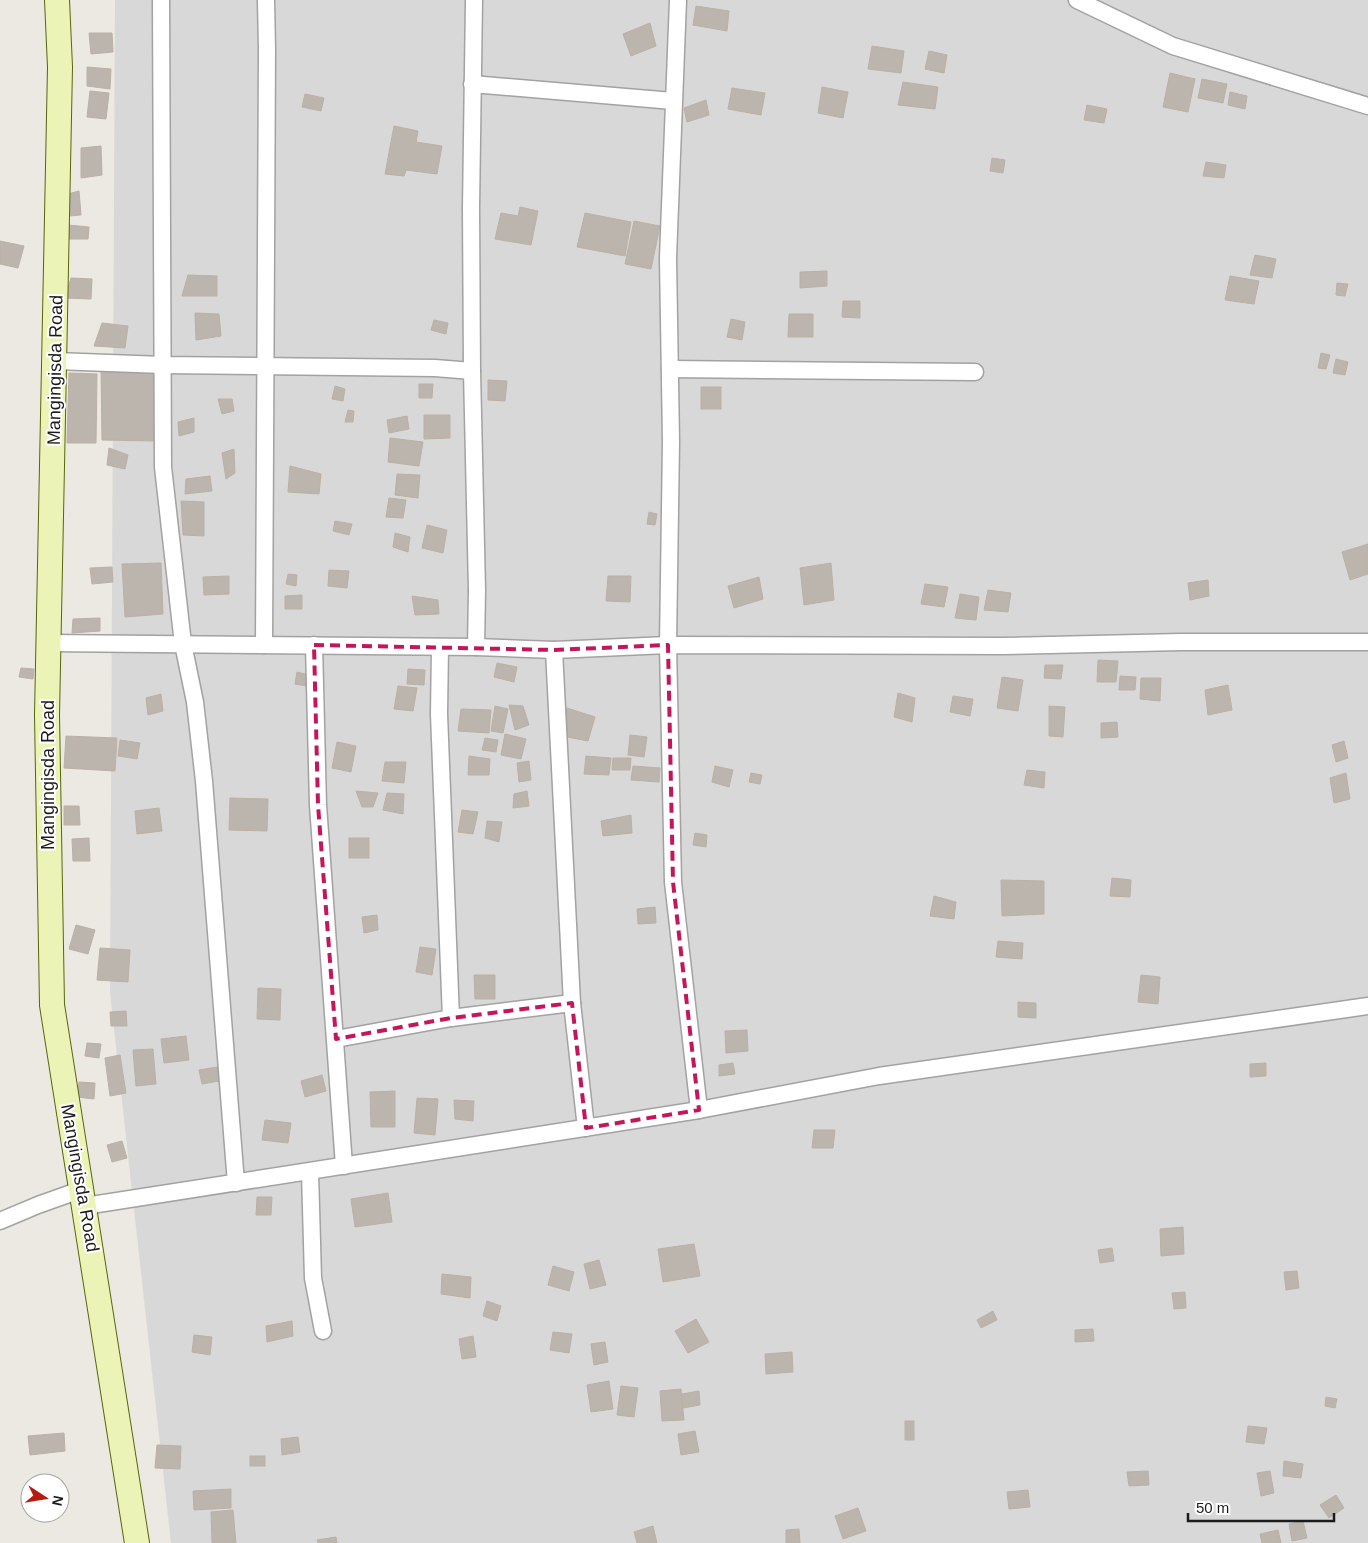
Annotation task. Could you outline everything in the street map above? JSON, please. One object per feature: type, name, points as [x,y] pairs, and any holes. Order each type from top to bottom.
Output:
[{"type":"street","name":"Mangingisda Road","points":[[57,0],[60,67],[48,643],[48,832],[52,1005],[137,1543]]},
{"type":"street","points":[[161,0],[163,467],[183,644],[195,702],[204,781],[236,1183]]},
{"type":"street","points":[[264,645],[266,0]]},
{"type":"street","points":[[474,0],[472,84],[472,371],[477,580],[476,647]]},
{"type":"street","points":[[678,0],[668,258],[670,369],[668,645],[673,882],[700,1110]]},
{"type":"street","points":[[1077,0],[1172,46],[1368,106]]},
{"type":"street","points":[[472,84],[674,101]]},
{"type":"street","points":[[55,361],[472,371]]},
{"type":"street","points":[[670,369],[975,372]]},
{"type":"street","points":[[48,643],[476,647],[554,650],[668,645],[1003,646],[1181,642],[1368,642]]},
{"type":"street","points":[[314,645],[318,805],[344,1166]]},
{"type":"street","points":[[440,647],[439,714],[451,1018]]},
{"type":"street","points":[[554,650],[572,1003],[586,1128]]},
{"type":"street","points":[[336,1040],[451,1018],[572,1003]]},
{"type":"street","points":[[0,1221],[38,1204],[236,1183],[310,1172],[700,1110],[879,1076],[1368,1006]]},
{"type":"street","points":[[310,1172],[313,1278],[323,1331]]},
{"type":"highlighted area","points":[[314,645],[554,650],[668,645],[673,882],[699,1110],[586,1128],[572,1003],[451,1018],[336,1039],[318,805]]},
{"type":"shaded area","points":[[115,0],[1368,0],[1368,1543],[171,1543],[110,993]]},
{"type":"building","points":[[696,6],[729,11],[727,31],[693,25]]},
{"type":"building","points":[[650,23],[656,46],[631,56],[623,34]]},
{"type":"building","points":[[89,33],[112,33],[113,52],[91,54]]},
{"type":"building","points":[[872,46],[904,51],[901,73],[868,69]]},
{"type":"building","points":[[929,51],[947,55],[944,73],[925,69]]},
{"type":"building","points":[[87,67],[111,69],[110,89],[87,86]]},
{"type":"building","points":[[1170,73],[1195,79],[1188,112],[1163,107]]},
{"type":"building","points":[[1202,79],[1227,84],[1223,103],[1198,98]]},
{"type":"building","points":[[903,82],[938,87],[935,109],[898,105]]},
{"type":"building","points":[[822,87],[848,92],[843,118],[818,113]]},
{"type":"building","points":[[732,88],[765,93],[761,115],[728,109]]},
{"type":"building","points":[[90,91],[109,93],[106,119],[87,117]]},
{"type":"building","points":[[1230,92],[1247,96],[1245,109],[1228,105]]},
{"type":"building","points":[[305,94],[324,98],[321,111],[302,107]]},
{"type":"building","points":[[706,100],[709,115],[687,122],[684,108]]},
{"type":"building","points":[[1087,105],[1107,109],[1104,123],[1084,120]]},
{"type":"building","points":[[394,126],[418,131],[416,142],[442,146],[437,174],[406,170],[404,176],[385,174]]},
{"type":"building","points":[[101,146],[102,175],[81,178],[81,148]]},
{"type":"building","points":[[992,158],[1005,160],[1003,173],[990,171]]},
{"type":"building","points":[[1206,162],[1226,165],[1224,178],[1203,176]]},
{"type":"building","points":[[79,191],[81,215],[69,216],[68,194]]},
{"type":"building","points":[[520,207],[538,211],[531,245],[495,239],[501,213],[518,216]]},
{"type":"building","points":[[585,213],[631,222],[625,256],[577,247]]},
{"type":"building","points":[[634,221],[660,226],[651,269],[625,264]]},
{"type":"building","points":[[68,225],[89,227],[88,239],[66,239]]},
{"type":"building","points":[[0,241],[24,246],[18,268],[0,264]]},
{"type":"building","points":[[1255,255],[1276,259],[1272,278],[1250,275]]},
{"type":"building","points":[[827,271],[827,286],[800,288],[800,272]]},
{"type":"building","points":[[188,275],[217,276],[217,296],[182,296]]},
{"type":"building","points":[[1230,276],[1259,281],[1254,304],[1225,300]]},
{"type":"building","points":[[71,278],[92,279],[91,299],[65,298]]},
{"type":"building","points":[[1337,283],[1348,284],[1345,296],[1336,295]]},
{"type":"building","points":[[843,301],[860,301],[860,318],[842,317]]},
{"type":"building","points":[[195,313],[219,314],[221,336],[196,340]]},
{"type":"building","points":[[789,314],[813,314],[813,337],[788,337]]},
{"type":"building","points":[[731,319],[745,322],[742,340],[727,337]]},
{"type":"building","points":[[434,320],[448,323],[446,334],[431,330]]},
{"type":"building","points":[[102,323],[128,326],[125,348],[94,346]]},
{"type":"building","points":[[1321,353],[1330,355],[1326,369],[1318,368]]},
{"type":"building","points":[[1336,359],[1348,362],[1345,375],[1333,373]]},
{"type":"building","points":[[101,370],[156,373],[155,441],[102,440]]},
{"type":"building","points":[[69,373],[97,374],[96,443],[67,443]]},
{"type":"building","points":[[488,380],[507,381],[505,401],[488,400]]},
{"type":"building","points":[[419,384],[433,384],[432,398],[419,398]]},
{"type":"building","points":[[335,386],[345,389],[343,401],[332,399]]},
{"type":"building","points":[[701,387],[721,387],[721,409],[701,409]]},
{"type":"building","points":[[218,399],[232,399],[234,411],[222,414]]},
{"type":"building","points":[[348,410],[354,411],[353,422],[345,422]]},
{"type":"building","points":[[424,415],[450,415],[450,438],[424,439]]},
{"type":"building","points":[[407,416],[409,429],[389,433],[387,420]]},
{"type":"building","points":[[194,418],[194,432],[179,436],[178,422]]},
{"type":"building","points":[[390,438],[423,442],[419,466],[388,462]]},
{"type":"building","points":[[109,448],[128,455],[125,469],[107,465]]},
{"type":"building","points":[[234,449],[235,473],[226,479],[222,453]]},
{"type":"building","points":[[290,466],[321,474],[319,494],[288,492]]},
{"type":"building","points":[[397,474],[420,475],[418,498],[395,495]]},
{"type":"building","points":[[210,476],[212,491],[185,494],[186,479]]},
{"type":"building","points":[[389,498],[406,500],[403,518],[386,517]]},
{"type":"building","points":[[181,501],[204,502],[204,536],[183,535]]},
{"type":"building","points":[[649,512],[657,514],[655,525],[647,524]]},
{"type":"building","points":[[335,521],[352,524],[349,535],[333,531]]},
{"type":"building","points":[[427,525],[447,530],[443,553],[422,548]]},
{"type":"building","points":[[395,533],[410,537],[408,552],[393,547]]},
{"type":"building","points":[[1368,544],[1368,574],[1350,580],[1342,552]]},
{"type":"building","points":[[161,563],[163,614],[125,617],[122,564]]},
{"type":"building","points":[[831,563],[834,600],[804,605],[800,568]]},
{"type":"building","points":[[112,567],[113,582],[92,584],[90,568]]},
{"type":"building","points":[[329,570],[349,571],[347,588],[328,586]]},
{"type":"building","points":[[288,574],[297,575],[296,586],[286,584]]},
{"type":"building","points":[[229,576],[229,594],[204,595],[203,577]]},
{"type":"building","points":[[608,576],[631,576],[630,602],[606,601]]},
{"type":"building","points":[[759,577],[763,599],[734,608],[728,586]]},
{"type":"building","points":[[1208,580],[1209,596],[1190,600],[1188,583]]},
{"type":"building","points":[[925,584],[948,587],[944,607],[921,604]]},
{"type":"building","points":[[988,590],[1011,593],[1008,612],[984,610]]},
{"type":"building","points":[[960,594],[979,597],[976,620],[955,618]]},
{"type":"building","points":[[302,595],[302,609],[285,609],[285,596]]},
{"type":"building","points":[[412,596],[438,600],[439,614],[415,615]]},
{"type":"building","points":[[100,618],[100,631],[72,633],[73,619]]},
{"type":"building","points":[[1098,660],[1118,661],[1116,682],[1097,682]]},
{"type":"building","points":[[497,663],[517,667],[514,682],[494,677]]},
{"type":"building","points":[[1045,665],[1063,665],[1061,679],[1044,678]]},
{"type":"building","points":[[21,668],[34,669],[33,679],[19,677]]},
{"type":"building","points":[[408,669],[425,670],[424,685],[407,684]]},
{"type":"building","points":[[297,672],[309,675],[307,686],[295,684]]},
{"type":"building","points":[[1120,676],[1136,677],[1135,690],[1119,690]]},
{"type":"building","points":[[1002,677],[1023,680],[1018,711],[997,708]]},
{"type":"building","points":[[1141,678],[1161,678],[1160,701],[1140,699]]},
{"type":"building","points":[[1228,685],[1232,710],[1208,715],[1205,690]]},
{"type":"building","points":[[398,686],[417,688],[413,711],[394,709]]},
{"type":"building","points":[[898,693],[915,698],[912,722],[894,717]]},
{"type":"building","points":[[161,694],[163,711],[148,715],[146,698]]},
{"type":"building","points":[[953,696],[973,699],[970,716],[950,712]]},
{"type":"building","points":[[509,705],[523,706],[529,725],[515,730]]},
{"type":"building","points":[[495,706],[508,709],[503,733],[491,731]]},
{"type":"building","points":[[1049,706],[1065,707],[1063,737],[1049,736]]},
{"type":"building","points":[[567,708],[595,717],[588,741],[562,736]]},
{"type":"building","points":[[461,709],[491,710],[489,733],[458,731]]},
{"type":"building","points":[[1117,722],[1118,737],[1101,738],[1101,723]]},
{"type":"building","points":[[505,734],[526,739],[521,759],[501,755]]},
{"type":"building","points":[[630,735],[647,737],[644,757],[628,755]]},
{"type":"building","points":[[66,736],[117,738],[115,771],[64,768]]},
{"type":"building","points":[[485,738],[498,740],[496,752],[482,750]]},
{"type":"building","points":[[120,740],[140,743],[137,759],[118,756]]},
{"type":"building","points":[[1344,741],[1348,758],[1336,762],[1332,745]]},
{"type":"building","points":[[337,742],[356,746],[351,772],[332,768]]},
{"type":"building","points":[[469,756],[490,759],[489,775],[468,775]]},
{"type":"building","points":[[586,756],[611,758],[609,775],[584,774]]},
{"type":"building","points":[[613,758],[631,758],[630,770],[612,770]]},
{"type":"building","points":[[529,761],[531,780],[519,782],[517,763]]},
{"type":"building","points":[[385,762],[406,762],[404,783],[382,781]]},
{"type":"building","points":[[633,766],[660,768],[659,782],[631,780]]},
{"type":"building","points":[[715,766],[733,770],[729,787],[712,782]]},
{"type":"building","points":[[1027,770],[1045,772],[1044,788],[1024,785]]},
{"type":"building","points":[[751,773],[762,775],[760,784],[749,782]]},
{"type":"building","points":[[1346,773],[1350,799],[1334,803],[1330,778]]},
{"type":"building","points":[[356,791],[378,793],[373,807],[362,807]]},
{"type":"building","points":[[527,791],[529,806],[513,808],[514,794]]},
{"type":"building","points":[[387,793],[404,794],[403,814],[383,810]]},
{"type":"building","points":[[230,798],[268,799],[267,831],[229,830]]},
{"type":"building","points":[[64,806],[79,806],[80,825],[64,825]]},
{"type":"building","points":[[159,808],[162,831],[137,834],[135,811]]},
{"type":"building","points":[[462,810],[478,812],[473,834],[458,832]]},
{"type":"building","points":[[631,815],[632,833],[603,836],[601,821]]},
{"type":"building","points":[[487,821],[502,822],[499,842],[485,838]]},
{"type":"building","points":[[695,833],[707,835],[706,847],[693,845]]},
{"type":"building","points":[[89,838],[90,861],[73,861],[72,839]]},
{"type":"building","points":[[349,838],[369,838],[369,858],[349,858]]},
{"type":"building","points":[[1112,878],[1131,880],[1130,897],[1110,896]]},
{"type":"building","points":[[1001,880],[1044,881],[1044,914],[1002,916]]},
{"type":"building","points":[[934,896],[956,902],[954,919],[930,916]]},
{"type":"building","points":[[655,907],[656,923],[638,924],[637,909]]},
{"type":"building","points":[[377,915],[378,930],[364,933],[362,917]]},
{"type":"building","points":[[76,925],[95,930],[88,954],[69,949]]},
{"type":"building","points":[[998,941],[1023,943],[1022,959],[996,957]]},
{"type":"building","points":[[420,947],[436,949],[432,975],[416,972]]},
{"type":"building","points":[[100,948],[130,950],[128,982],[97,980]]},
{"type":"building","points":[[474,975],[495,975],[495,999],[475,999]]},
{"type":"building","points":[[1141,975],[1160,977],[1158,1004],[1138,1002]]},
{"type":"building","points":[[258,988],[281,989],[280,1020],[257,1019]]},
{"type":"building","points":[[1018,1002],[1036,1003],[1036,1018],[1018,1017]]},
{"type":"building","points":[[126,1011],[127,1026],[111,1026],[110,1012]]},
{"type":"building","points":[[747,1030],[748,1051],[726,1053],[725,1031]]},
{"type":"building","points":[[186,1036],[189,1060],[164,1063],[161,1039]]},
{"type":"building","points":[[87,1043],[101,1044],[99,1058],[85,1056]]},
{"type":"building","points":[[153,1049],[156,1084],[136,1086],[133,1050]]},
{"type":"building","points":[[120,1055],[126,1093],[110,1096],[105,1058]]},
{"type":"building","points":[[733,1063],[735,1074],[719,1076],[719,1065]]},
{"type":"building","points":[[1266,1063],[1266,1076],[1250,1077],[1250,1064]]},
{"type":"building","points":[[217,1067],[219,1081],[202,1084],[199,1070]]},
{"type":"building","points":[[322,1075],[326,1091],[305,1097],[301,1081]]},
{"type":"building","points":[[79,1082],[95,1083],[94,1099],[77,1097]]},
{"type":"building","points":[[395,1091],[395,1127],[371,1127],[370,1092]]},
{"type":"building","points":[[417,1098],[438,1099],[435,1135],[414,1133]]},
{"type":"building","points":[[454,1100],[474,1101],[473,1121],[455,1119]]},
{"type":"building","points":[[265,1120],[291,1123],[288,1143],[262,1140]]},
{"type":"building","points":[[814,1130],[835,1130],[833,1148],[812,1148]]},
{"type":"building","points":[[122,1141],[127,1158],[112,1162],[107,1145]]},
{"type":"building","points":[[388,1193],[392,1222],[355,1227],[351,1199]]},
{"type":"building","points":[[257,1197],[272,1197],[271,1215],[256,1215]]},
{"type":"building","points":[[1183,1227],[1184,1254],[1161,1256],[1160,1229]]},
{"type":"building","points":[[694,1244],[700,1276],[663,1282],[658,1249]]},
{"type":"building","points":[[1112,1248],[1114,1261],[1100,1263],[1098,1250]]},
{"type":"building","points":[[599,1260],[606,1285],[590,1289],[584,1264]]},
{"type":"building","points":[[553,1266],[574,1272],[569,1291],[548,1285]]},
{"type":"building","points":[[1297,1271],[1299,1288],[1286,1290],[1284,1272]]},
{"type":"building","points":[[442,1274],[471,1277],[470,1298],[441,1294]]},
{"type":"building","points":[[1185,1292],[1186,1308],[1174,1309],[1172,1293]]},
{"type":"building","points":[[487,1301],[501,1306],[497,1321],[483,1316]]},
{"type":"building","points":[[993,1311],[997,1320],[981,1328],[977,1320]]},
{"type":"building","points":[[696,1319],[709,1342],[688,1353],[675,1331]]},
{"type":"building","points":[[292,1321],[293,1336],[267,1342],[266,1326]]},
{"type":"building","points":[[1093,1329],[1094,1341],[1075,1342],[1075,1330]]},
{"type":"building","points":[[553,1332],[572,1334],[569,1353],[550,1350]]},
{"type":"building","points":[[194,1335],[212,1337],[210,1355],[192,1352]]},
{"type":"building","points":[[473,1336],[476,1357],[462,1359],[459,1339]]},
{"type":"building","points":[[605,1342],[608,1362],[594,1365],[591,1344]]},
{"type":"building","points":[[792,1352],[793,1372],[766,1374],[765,1354]]},
{"type":"building","points":[[609,1381],[613,1409],[591,1412],[587,1385]]},
{"type":"building","points":[[621,1386],[638,1388],[634,1417],[617,1415]]},
{"type":"building","points":[[681,1389],[684,1420],[662,1421],[660,1391]]},
{"type":"building","points":[[699,1391],[700,1405],[683,1408],[682,1394]]},
{"type":"building","points":[[1326,1397],[1337,1399],[1335,1408],[1325,1406]]},
{"type":"building","points":[[905,1421],[914,1421],[914,1440],[905,1440]]},
{"type":"building","points":[[1248,1426],[1267,1428],[1264,1444],[1246,1442]]},
{"type":"building","points":[[695,1431],[699,1452],[681,1455],[678,1434]]},
{"type":"building","points":[[64,1433],[65,1451],[30,1455],[28,1436]]},
{"type":"building","points":[[298,1437],[300,1452],[282,1455],[281,1439]]},
{"type":"building","points":[[157,1445],[181,1446],[180,1469],[155,1468]]},
{"type":"building","points":[[250,1456],[265,1456],[265,1466],[250,1466]]},
{"type":"building","points":[[1284,1461],[1303,1464],[1301,1478],[1283,1476]]},
{"type":"building","points":[[1148,1471],[1149,1485],[1129,1486],[1127,1472]]},
{"type":"building","points":[[1270,1471],[1274,1493],[1261,1496],[1257,1473]]},
{"type":"building","points":[[231,1489],[231,1508],[194,1510],[193,1491]]},
{"type":"building","points":[[1028,1490],[1030,1507],[1009,1509],[1007,1492]]},
{"type":"building","points":[[1336,1495],[1344,1508],[1329,1518],[1320,1505]]},
{"type":"building","points":[[858,1508],[866,1531],[843,1539],[835,1516]]},
{"type":"building","points":[[233,1510],[236,1543],[212,1543],[211,1512]]},
{"type":"building","points":[[1303,1521],[1307,1538],[1292,1541],[1289,1524]]},
{"type":"building","points":[[653,1526],[657,1543],[637,1543],[634,1532]]},
{"type":"building","points":[[799,1529],[800,1543],[786,1543],[786,1530]]},
{"type":"building","points":[[1278,1530],[1281,1543],[1262,1543],[1260,1534]]},
{"type":"building","points":[[336,1537],[337,1543],[318,1543],[317,1540]]}]
